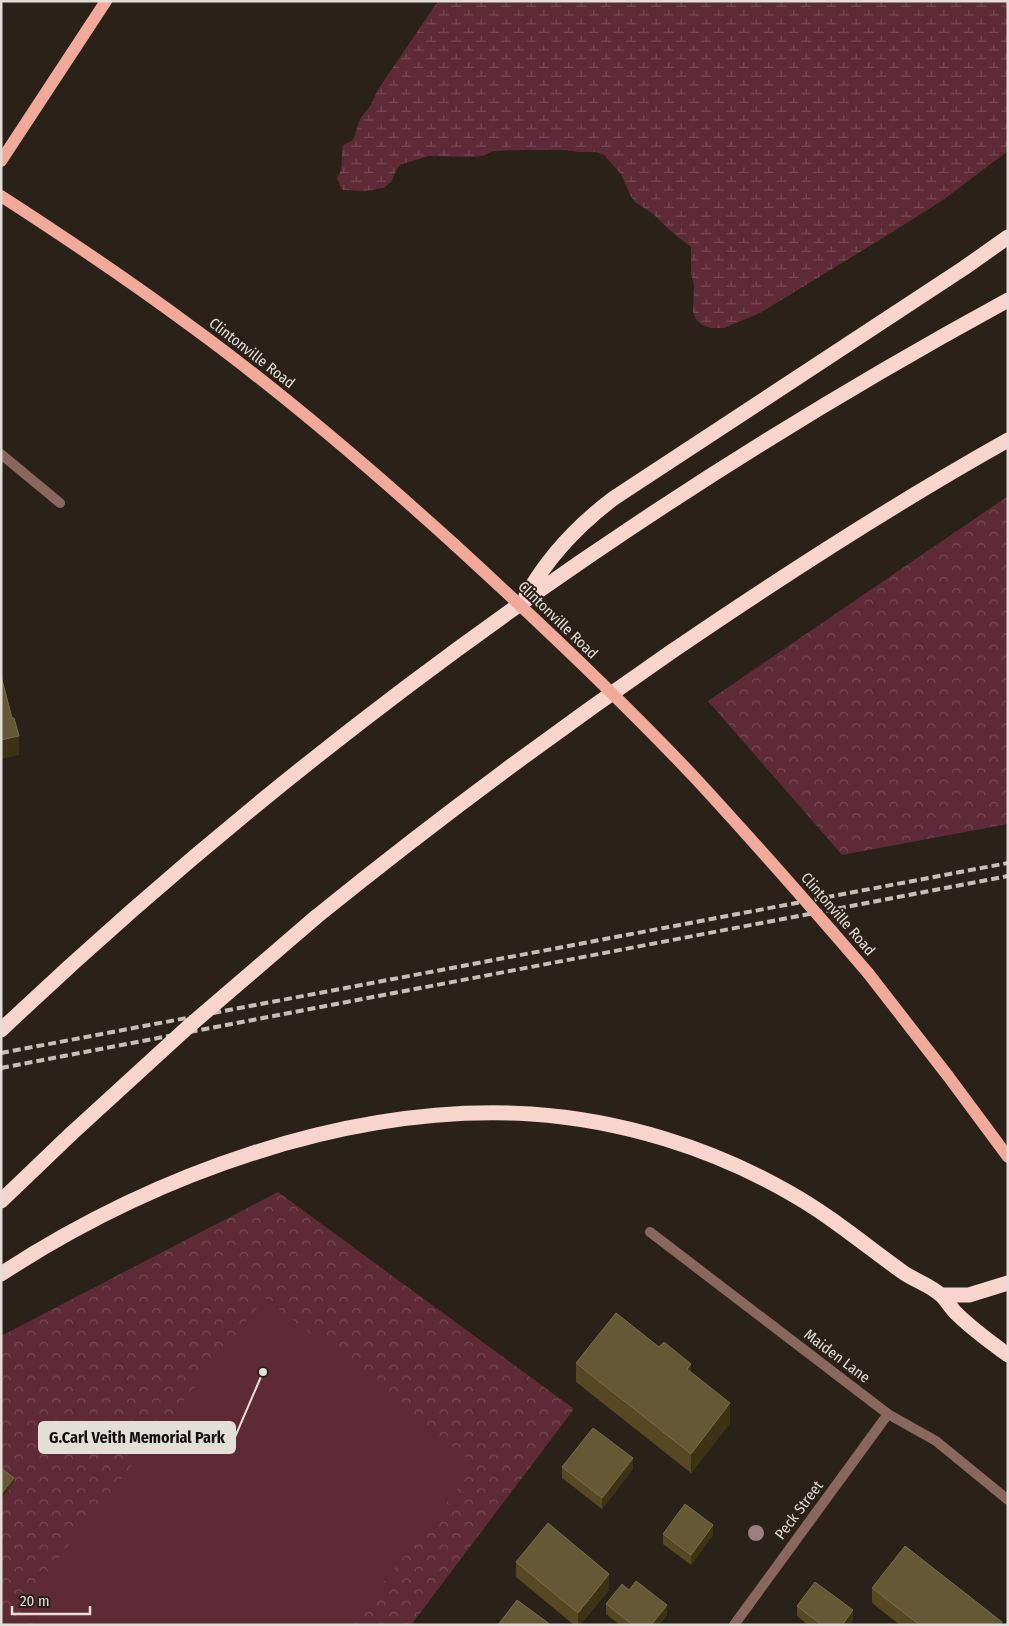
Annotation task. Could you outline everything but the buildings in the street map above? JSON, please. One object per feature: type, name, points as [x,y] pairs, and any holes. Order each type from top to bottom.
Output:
[{"type":"highway","points":[[522,602],[543,569],[563,543],[600,508],[1008,237]]},
{"type":"highway","points":[[1,1030],[187,863],[294,775],[522,602],[641,520],[769,439],[892,365],[1008,300]]},
{"type":"highway","points":[[1,1201],[188,1027],[316,918],[392,856],[468,798],[623,685],[728,613],[823,551],[935,482],[1008,440]]},
{"type":"highway","points":[[1,1274],[54,1242],[126,1204],[195,1174],[258,1151],[323,1134],[399,1120],[505,1113],[568,1118],[628,1129],[679,1144],[728,1162],[789,1192],[839,1223],[904,1273],[941,1295],[962,1318],[1008,1355]]},
{"type":"highway","points":[[941,1295],[969,1295],[1008,1283]]},
{"type":"main road","points":[[1,161],[106,1]]},
{"type":"main road","name":"Clintonville Road","points":[[1,196],[110,268],[231,356],[367,467],[455,545],[566,649],[689,772],[765,855],[868,973],[1008,1157]]},
{"type":"street","points":[[2,457],[60,503]]},
{"type":"street","name":"Maiden Lane","points":[[650,1232],[888,1414],[936,1442],[1008,1500]]},
{"type":"street","name":"Peck Street","points":[[734,1625],[888,1414]]},
{"type":"green space","points":[[438,1],[1008,1],[1008,151],[943,200],[760,313],[724,328],[711,328],[702,325],[695,318],[693,311],[694,286],[691,273],[691,247],[652,213],[635,202],[621,174],[604,155],[596,152],[525,150],[493,151],[483,156],[473,157],[429,156],[402,164],[398,167],[391,182],[383,188],[365,191],[343,190],[337,178],[342,166],[343,145],[352,141],[360,119],[371,105],[377,91]]},
{"type":"green space","points":[[1008,496],[1008,824],[842,855],[708,701]]},
{"type":"green space","points":[[278,1192],[574,1409],[411,1625],[1,1625],[1,1336]]},
{"type":"green space","points":[[265,1298],[476,1465],[350,1625],[45,1625],[21,1606]]},
{"type":"railway","points":[[1,1053],[1008,863]]},
{"type":"railway","points":[[1,1068],[1008,876]]},
{"type":"place","name":"G.Carl Veith Memorial Park","points":[[263,1372]]}]
